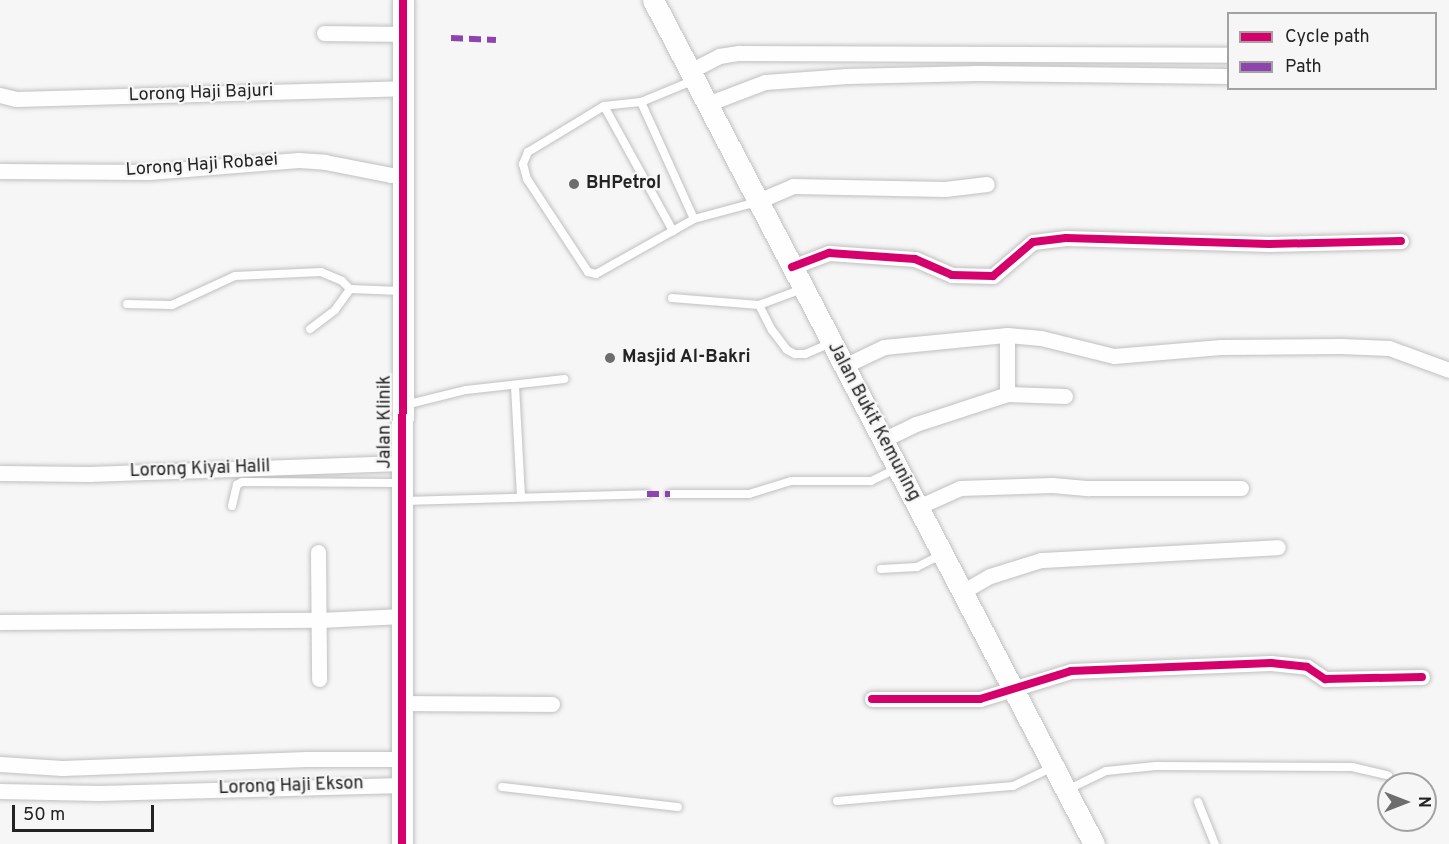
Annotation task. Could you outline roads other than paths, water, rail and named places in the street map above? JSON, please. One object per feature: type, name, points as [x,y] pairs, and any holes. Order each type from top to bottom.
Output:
[{"type":"main road","name":"Jalan Klinik","points":[[402,844],[404,703],[401,482],[403,0]]},
{"type":"main road","name":"Jalan Bukit Kemuning","points":[[653,0],[1094,844]]},
{"type":"street","points":[[324,33],[403,34]]},
{"type":"street","points":[[692,75],[719,56],[739,54],[1227,55]]},
{"type":"street","points":[[1205,56],[1205,75]]},
{"type":"street","points":[[707,104],[765,82],[847,76],[978,73],[1227,76]]},
{"type":"street","name":"Lorong Haji Bajuri","points":[[0,95],[16,99],[403,88]]},
{"type":"street","name":"Lorong Haji Robaei","points":[[0,171],[149,172],[299,160],[326,162],[381,174],[403,175]]},
{"type":"street","points":[[758,201],[793,186],[945,189],[987,184]]},
{"type":"street","points":[[792,267],[829,253],[915,260],[952,275],[993,276],[1033,242],[1066,238],[1269,244],[1401,241]]},
{"type":"street","points":[[844,366],[884,347],[1007,335],[1041,338],[1114,356],[1221,347],[1389,348],[1449,370]]},
{"type":"street","points":[[1007,335],[1007,394]]},
{"type":"street","points":[[883,440],[916,424],[1007,394],[1065,396]]},
{"type":"street","name":"Lorong Kiyai Halil","points":[[0,473],[401,482]]},
{"type":"street","points":[[918,507],[960,488],[1052,485],[1089,488],[1241,488]]},
{"type":"street","points":[[962,592],[990,576],[1041,560],[1278,547]]},
{"type":"street","points":[[318,552],[320,679]]},
{"type":"street","points":[[0,622],[319,620],[403,616]]},
{"type":"street","points":[[872,699],[980,699],[1071,671],[1271,663],[1307,667],[1325,679],[1422,677]]},
{"type":"street","points":[[404,703],[552,704]]},
{"type":"street","points":[[0,764],[62,768],[307,759],[403,759]]},
{"type":"street","name":"Lorong Haji Ekson","points":[[0,791],[99,793],[403,785]]},
{"type":"lane","points":[[692,75],[641,102],[604,106],[528,152],[523,164],[527,179],[588,272],[596,274],[609,270],[694,219],[758,201]]},
{"type":"lane","points":[[641,102],[694,219]]},
{"type":"lane","points":[[604,106],[673,231]]},
{"type":"lane","points":[[127,304],[172,305],[235,276],[321,272],[342,281],[350,289],[403,291]]},
{"type":"lane","points":[[310,329],[335,310],[350,289]]},
{"type":"lane","points":[[672,298],[759,304],[804,289]]},
{"type":"lane","points":[[759,304],[772,330],[787,350],[795,354],[805,354],[832,343]]},
{"type":"lane","points":[[401,406],[466,390],[564,379]]},
{"type":"lane","points":[[515,386],[522,498]]},
{"type":"lane","points":[[670,494],[749,494],[790,481],[872,481],[897,468]]},
{"type":"lane","points":[[232,506],[237,485],[242,482],[401,482],[522,498],[647,494]]},
{"type":"lane","points":[[881,569],[917,567],[942,554]]},
{"type":"lane","points":[[1066,790],[1106,771],[1156,766],[1352,767],[1377,773]]},
{"type":"lane","points":[[837,801],[1002,787],[1031,779],[1054,767]]},
{"type":"lane","points":[[502,787],[678,807]]},
{"type":"lane","points":[[1198,802],[1215,844]]},
{"type":"place","name":"BHPetrol","points":[[574,184]]},
{"type":"place","name":"Masjid Al-Bakri","points":[[610,358]]}]
